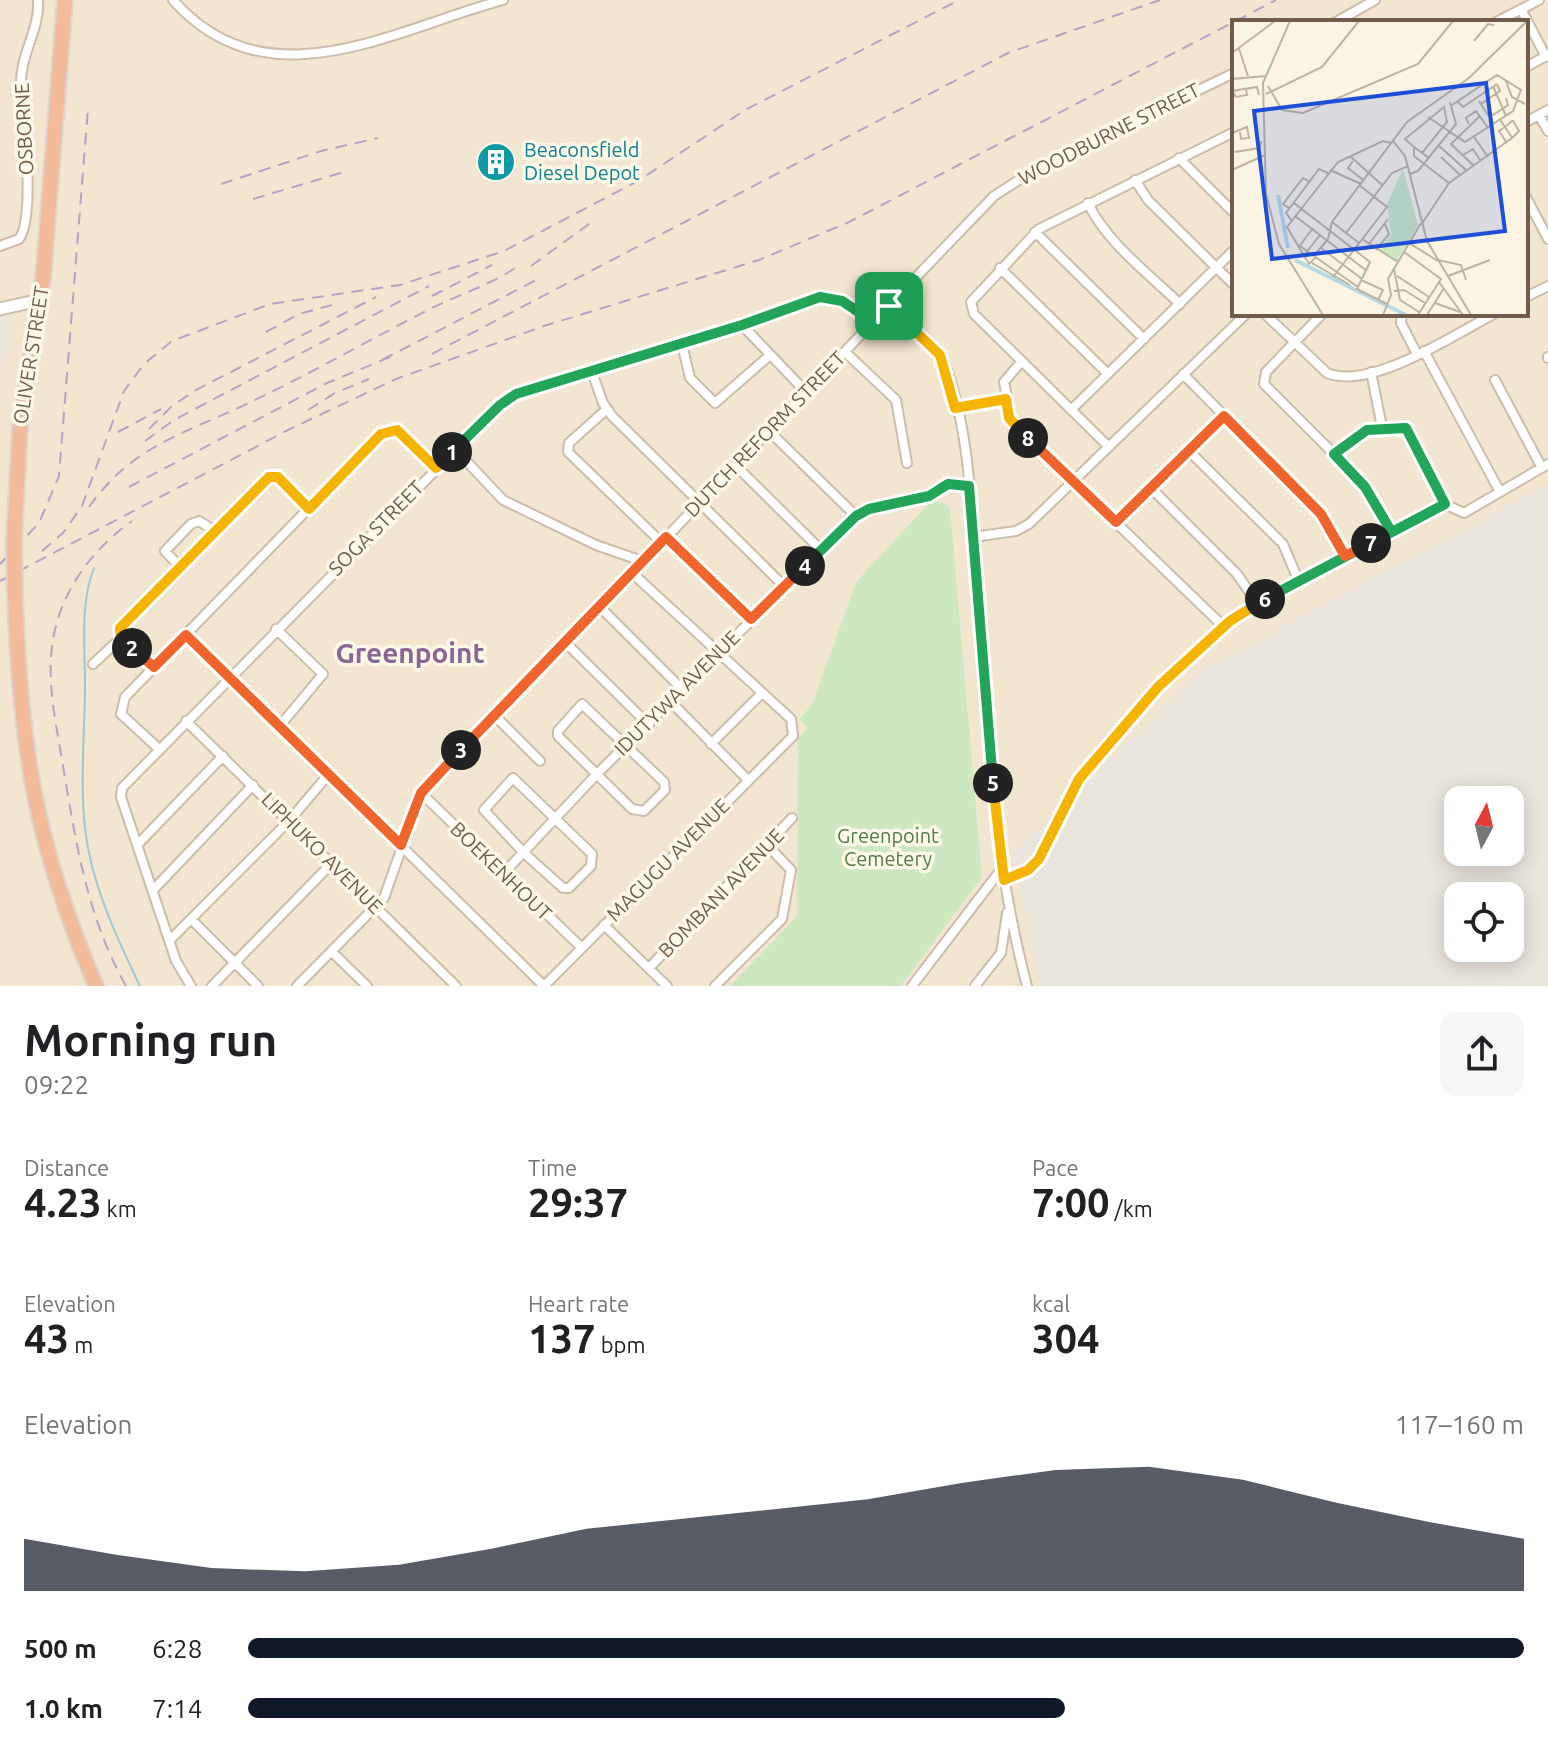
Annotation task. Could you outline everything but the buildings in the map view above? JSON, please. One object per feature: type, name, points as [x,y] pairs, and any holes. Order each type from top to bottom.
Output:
[{"type":"highway","name":"OLIVER STREET","points":[[65,0],[40,300],[20,427],[14,541],[18,694],[34,806],[57,889],[96,986]]},
{"type":"street","name":"OSBORNE","points":[[0,246],[19,239],[24,229],[27,174],[21,74],[38,21],[38,0]]},
{"type":"street","points":[[173,0],[188,17],[231,43],[268,54],[306,57],[340,50],[503,0]]},
{"type":"street","points":[[1340,20],[1375,0]]},
{"type":"street","points":[[1500,20],[1539,0]]},
{"type":"street","points":[[1521,9],[1527,20]]},
{"type":"street","points":[[1528,22],[1547,56],[1528,66]]},
{"type":"street","name":"WOODBURNE STREET","points":[[889,306],[1004,189],[1039,167],[1232,74]]},
{"type":"street","points":[[1544,113],[1548,131]]},
{"type":"street","points":[[1109,447],[971,310],[974,296],[1035,232],[1232,133]]},
{"type":"street","points":[[1179,158],[1232,211]]},
{"type":"street","points":[[1135,180],[1148,200],[1232,283]]},
{"type":"street","points":[[1528,200],[1548,239]]},
{"type":"street","points":[[1088,203],[1117,242],[1180,304]]},
{"type":"street","points":[[1035,232],[1144,339]]},
{"type":"street","points":[[1071,410],[1232,252]]},
{"type":"street","points":[[1000,268],[1108,374]]},
{"type":"street","points":[[1528,296],[1548,286]]},
{"type":"street","name":"SOGA STREET","points":[[191,986],[176,961],[155,888],[121,792],[228,677],[455,449],[508,398],[826,296],[842,301],[874,322]]},
{"type":"street","points":[[0,309],[40,300]]},
{"type":"street","points":[[889,306],[940,355],[955,408],[969,486],[986,726],[1004,880],[1027,986]]},
{"type":"street","name":"DUTCH REFORM STREET","points":[[377,907],[387,890],[421,793],[889,306]]},
{"type":"street","points":[[973,537],[1021,529],[1244,316]]},
{"type":"street","points":[[1267,316],[1332,375],[1371,372],[1420,352],[1490,316]]},
{"type":"street","points":[[1320,316],[1266,372],[1264,384],[1365,487],[1391,531]]},
{"type":"street","points":[[1402,316],[1401,323],[1500,492]]},
{"type":"street","points":[[742,325],[806,392]]},
{"type":"street","points":[[682,344],[690,378],[715,403],[770,355]]},
{"type":"street","points":[[845,352],[896,400],[907,463]]},
{"type":"street","points":[[1021,362],[1006,377],[1006,399],[1012,422],[1224,627]]},
{"type":"street","points":[[592,372],[607,409],[784,586]]},
{"type":"street","points":[[1371,372],[1382,427]]},
{"type":"street","points":[[1183,374],[1321,514],[1345,556]]},
{"type":"street","points":[[1334,454],[1362,432],[1382,427],[1404,428],[1411,433],[1445,504],[1464,513],[1545,466],[1495,380]]},
{"type":"street","points":[[955,408],[1006,399]]},
{"type":"street","points":[[607,409],[569,443],[568,452],[751,619]]},
{"type":"street","points":[[1116,522],[1224,416]]},
{"type":"street","points":[[159,749],[120,711],[125,697],[381,434],[397,430],[436,468]]},
{"type":"street","points":[[769,431],[856,516],[880,504],[929,496],[948,484],[969,486]]},
{"type":"street","points":[[455,449],[503,500],[596,545],[642,561]]},
{"type":"street","points":[[1188,450],[1283,544],[1299,582]]},
{"type":"street","points":[[735,465],[821,550]]},
{"type":"street","points":[[154,667],[121,638],[120,628],[215,531],[271,476],[278,477],[309,509]]},
{"type":"street","points":[[1151,488],[1237,574],[1257,603]]},
{"type":"street","points":[[1004,880],[1033,866],[1076,785],[1105,746],[1158,687],[1224,627],[1257,603],[1445,504]]},
{"type":"street","name":"IDUTYWA AVENUE","points":[[503,874],[596,775],[672,703],[751,619],[856,516]]},
{"type":"street","points":[[180,567],[165,551],[191,524],[199,521],[215,531]]},
{"type":"street","points":[[631,572],[762,693],[711,744]]},
{"type":"street","points":[[599,606],[683,690]]},
{"type":"street","points":[[276,629],[323,674],[279,727]]},
{"type":"street","points":[[186,635],[544,986]]},
{"type":"street","points":[[93,664],[121,638]]},
{"type":"street","points":[[565,642],[649,725]]},
{"type":"street","name":"MAGUGU AVENUE","points":[[544,986],[793,736],[791,719],[762,693]]},
{"type":"street","points":[[672,703],[748,780]]},
{"type":"street","points":[[586,705],[627,745],[665,785],[665,790],[647,809],[632,809],[558,736],[577,706],[586,705]]},
{"type":"street","points":[[494,715],[540,761]]},
{"type":"street","name":"LIPHUKO AVENUE","points":[[186,721],[456,986]]},
{"type":"street","points":[[139,843],[223,756]]},
{"type":"street","points":[[171,939],[289,821],[328,775]]},
{"type":"street","points":[[511,779],[516,779],[556,818],[592,854],[591,866],[566,888],[524,853],[484,810],[511,779]]},
{"type":"street","points":[[155,888],[253,785]]},
{"type":"street","name":"BOEKENHOUT","points":[[421,793],[582,948]]},
{"type":"street","name":"BOMBANI AVENUE","points":[[649,968],[792,818]]},
{"type":"street","points":[[715,986],[785,913],[791,870],[768,846]]},
{"type":"street","points":[[212,986],[236,966],[332,863]]},
{"type":"street","points":[[912,986],[1003,867]]},
{"type":"street","points":[[975,986],[1001,953],[1008,906]]},
{"type":"street","points":[[297,986],[377,907]]},
{"type":"street","points":[[192,920],[258,986]]},
{"type":"street","points":[[604,925],[667,986]]},
{"type":"street","points":[[332,952],[367,986]]},
{"type":"shaded area","points":[[0,0],[1548,0],[1548,986],[0,986]]},
{"type":"shaded area","points":[[9,312],[13,316],[0,377],[0,315]]},
{"type":"shaded area","points":[[1548,484],[1548,986],[1042,986],[1013,853],[1202,670]]},
{"type":"green space","name":"Greenpoint Cemetery","points":[[931,501],[944,503],[950,508],[982,877],[901,986],[730,986],[797,916],[798,738],[808,729],[799,719],[812,705],[856,582]]},
{"type":"waterway","points":[[94,568],[84,625],[85,828],[103,901],[140,986]]},
{"type":"railway","points":[[42,551],[63,533],[82,506],[124,391],[144,364],[172,341],[270,304],[400,285],[504,251],[638,181],[745,110],[959,0]]},
{"type":"railway","points":[[432,354],[1008,53],[1160,0]]},
{"type":"railway","points":[[1238,20],[1276,0]]},
{"type":"railway","points":[[0,581],[290,429],[396,379],[547,325],[759,260],[849,222],[1232,23]]},
{"type":"railway","points":[[0,564],[39,523],[59,476],[88,108]]},
{"type":"railway","points":[[221,184],[321,151],[378,138]]},
{"type":"railway","points":[[253,199],[344,172]]},
{"type":"railway","points":[[531,266],[596,219]]},
{"type":"railway","points":[[89,507],[121,471],[156,446],[286,385],[521,264]]},
{"type":"railway","points":[[432,296],[492,265]]},
{"type":"railway","points":[[382,360],[538,279]]},
{"type":"railway","points":[[145,441],[174,420],[429,286]]},
{"type":"railway","points":[[149,429],[172,406],[196,390],[376,297]]},
{"type":"railway","points":[[266,332],[299,314],[332,305]]},
{"type":"railway","points":[[129,487],[327,383],[390,357]]},
{"type":"railway","points":[[308,410],[335,393],[369,379]]},
{"type":"railway","points":[[118,432],[161,409]]},
{"type":"railway","points":[[126,986],[102,933],[85,879],[55,716],[51,667],[54,634],[73,585],[93,557],[132,521]]},
{"type":"place","name":"Beaconsfield Diesel Depot","points":[[496,162]]},
{"type":"district","name":"Greenpoint","points":[[410,653]]},
{"type":"route","points":[[820,297],[842,301],[874,322],[889,306],[940,355],[955,408],[1006,399],[1012,422],[1116,522],[1224,416],[1321,514],[1345,556],[1391,531],[1365,487],[1334,454],[1362,432],[1382,427],[1408,429],[1445,504],[1317,573],[1257,603],[1230,621],[1190,661],[1158,687],[1147,703],[1105,746],[1079,779],[1033,866],[1004,880],[986,726],[969,486],[948,484],[929,496],[880,504],[856,516],[751,619],[666,537],[421,793],[401,845],[186,635],[154,667],[119,635],[120,628],[271,476],[278,477],[309,509],[381,434],[390,430],[397,430],[436,468],[500,405],[516,394],[742,325],[820,297]]}]
